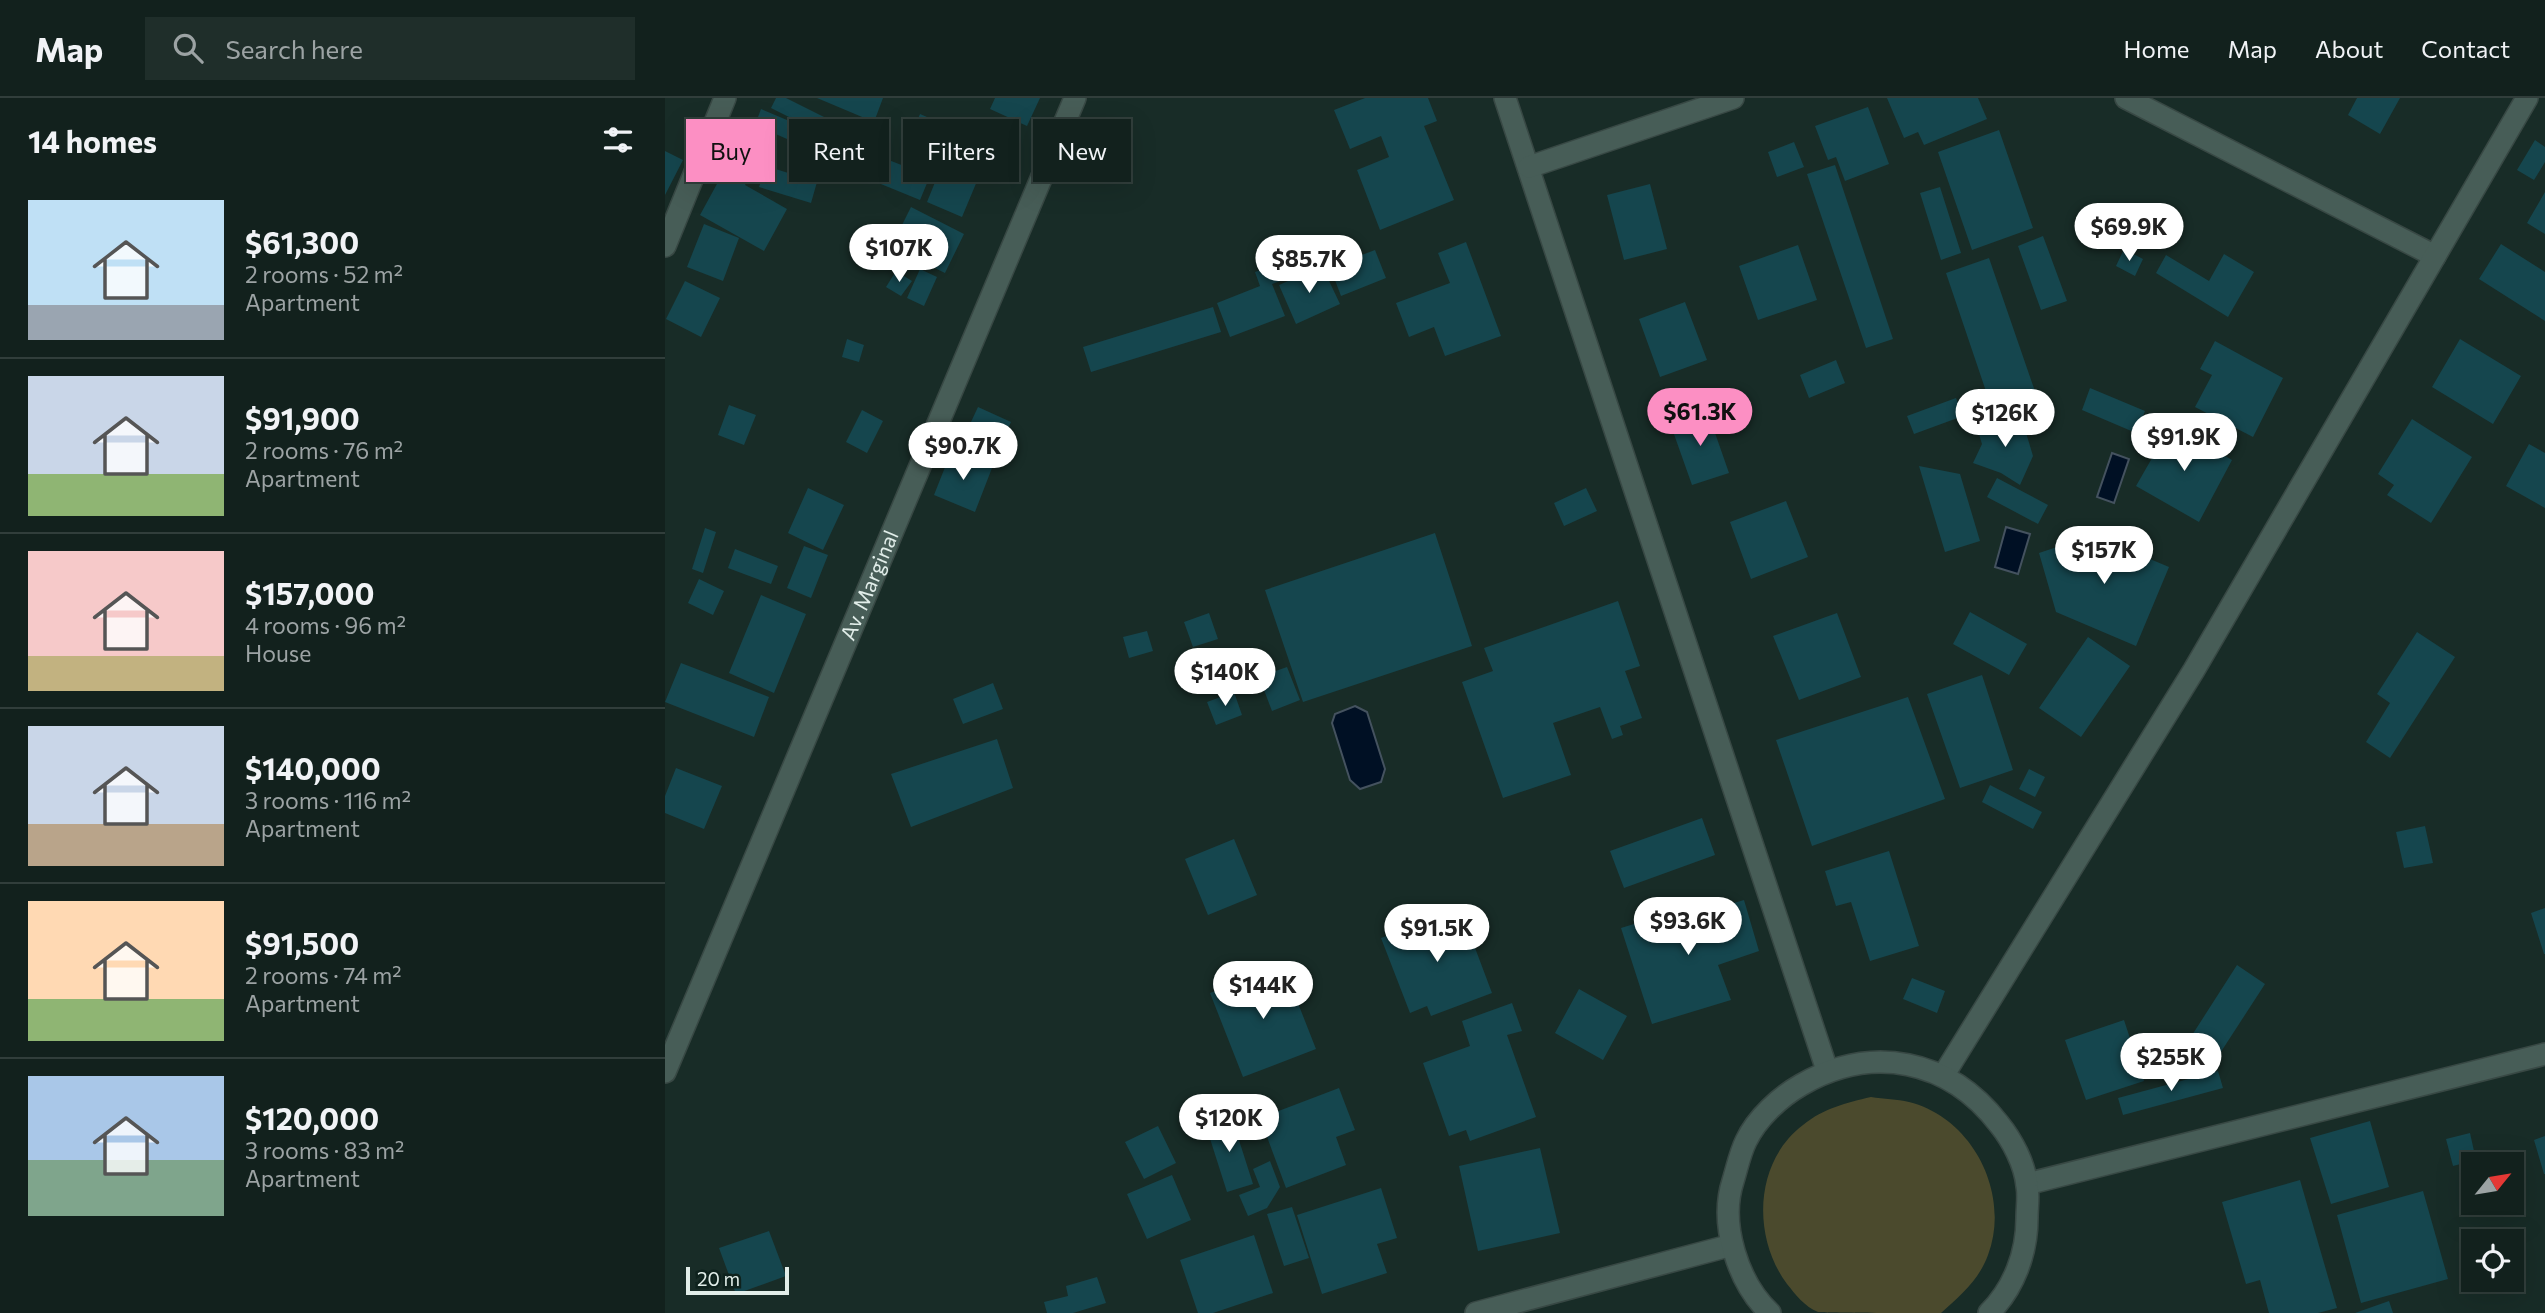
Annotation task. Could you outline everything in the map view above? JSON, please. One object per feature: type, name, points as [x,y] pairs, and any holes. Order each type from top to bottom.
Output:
[{"type":"street","points":[[665,246],[725,98]]},
{"type":"street","name":"Av. Marginal","points":[[665,1072],[1075,98]]},
{"type":"street","points":[[1505,98],[1827,1070]]},
{"type":"street","points":[[1529,167],[1733,98]]},
{"type":"street","points":[[2126,98],[2435,256]]},
{"type":"street","points":[[1943,1076],[2195,670],[2528,98]]},
{"type":"street","points":[[2027,1184],[2545,1054]]},
{"type":"street","points":[[1770,1313],[1756,1300],[1732,1245],[1730,1191],[1747,1139],[1781,1097],[1827,1070],[1866,1061],[1906,1063],[1943,1076],[1982,1102],[2011,1140],[2027,1184],[2027,1242],[2006,1296],[1989,1313]]},
{"type":"street","points":[[1476,1313],[1732,1245]]},
{"type":"shaded area","points":[[1871,1097],[1909,1102],[1932,1111],[1952,1124],[1968,1141],[1990,1184],[1994,1232],[1988,1255],[1974,1280],[1941,1313],[1818,1312],[1805,1304],[1787,1284],[1768,1245],[1763,1201],[1767,1179],[1775,1159],[1787,1141],[1819,1114]]},
{"type":"water","points":[[2112,453],[2129,459],[2114,503],[2097,497]]},
{"type":"water","points":[[2006,527],[2030,534],[2018,574],[1995,567]]},
{"type":"water","points":[[1355,706],[1367,712],[1385,769],[1381,782],[1360,789],[1350,780],[1332,723],[1335,714]]},
{"type":"building","points":[[776,98],[786,98],[824,117],[793,119],[771,108]]},
{"type":"building","points":[[817,98],[883,98],[875,119],[867,119]]},
{"type":"building","points":[[995,98],[1040,98],[1027,126],[1019,122],[1019,119],[1012,119],[990,109]]},
{"type":"building","points":[[1365,98],[1428,98],[1437,121],[1424,126],[1454,200],[1380,230],[1357,170],[1389,157],[1381,136],[1350,149],[1334,110]]},
{"type":"building","points":[[1887,98],[1978,98],[1987,119],[1924,145],[1918,132],[1904,138]]},
{"type":"building","points":[[2357,98],[2400,98],[2380,134],[2348,115]]},
{"type":"building","points":[[1868,107],[1889,164],[1845,181],[1836,157],[1828,160],[1815,126]]},
{"type":"building","points":[[761,109],[789,121],[787,139],[775,134],[775,119],[757,119]]},
{"type":"building","points":[[920,114],[932,119],[918,119]]},
{"type":"building","points":[[1999,130],[2033,228],[1972,250],[1938,152]]},
{"type":"building","points":[[2535,140],[2545,147],[2545,162],[2534,180],[2517,170]]},
{"type":"building","points":[[1794,142],[1804,167],[1777,177],[1768,152]]},
{"type":"building","points":[[665,151],[683,160],[665,195]]},
{"type":"building","points":[[889,160],[903,166],[903,182],[928,182],[920,200],[876,182],[889,182]]},
{"type":"building","points":[[1835,165],[1893,339],[1866,348],[1807,174]]},
{"type":"building","points":[[775,169],[789,173],[789,182],[817,182],[811,203],[759,187],[761,182],[775,182]]},
{"type":"building","points":[[718,182],[747,182],[745,185],[787,209],[764,251],[700,215]]},
{"type":"building","points":[[935,182],[977,182],[962,217],[927,202]]},
{"type":"building","points":[[1650,184],[1667,249],[1624,260],[1607,195]]},
{"type":"building","points":[[1940,187],[1961,253],[1941,260],[1920,193]]},
{"type":"building","points":[[2545,192],[2545,234],[2527,223]]},
{"type":"building","points":[[911,207],[964,234],[945,273],[891,247]]},
{"type":"building","points":[[704,224],[739,238],[723,281],[687,267]]},
{"type":"building","points":[[2043,236],[2067,301],[2041,310],[2018,246]]},
{"type":"building","points":[[1466,242],[1501,336],[1445,356],[1434,327],[1409,337],[1396,303],[1450,283],[1438,253]]},
{"type":"building","points":[[2501,244],[2545,272],[2545,321],[2479,279]]},
{"type":"building","points":[[1798,245],[1817,300],[1758,320],[1739,266]]},
{"type":"building","points":[[2124,249],[2143,259],[2135,276],[2116,266]]},
{"type":"building","points":[[1375,250],[1386,278],[1341,296],[1330,267]]},
{"type":"building","points":[[2224,254],[2254,272],[2228,317],[2156,273],[2166,255],[2209,281]]},
{"type":"building","points":[[1989,258],[2038,400],[1994,415],[1946,273]]},
{"type":"building","points":[[1280,263],[1286,279],[1272,284],[1285,316],[1230,337],[1217,303],[1260,286],[1255,272]]},
{"type":"building","points":[[1322,266],[1340,304],[1296,324],[1279,285]]},
{"type":"building","points":[[920,269],[937,277],[924,306],[907,298]]},
{"type":"building","points":[[896,271],[912,281],[901,296],[886,287]]},
{"type":"building","points":[[685,281],[720,298],[701,337],[666,319]]},
{"type":"building","points":[[1685,302],[1707,360],[1660,377],[1639,319]]},
{"type":"building","points":[[1213,307],[1221,332],[1091,372],[1083,347]]},
{"type":"building","points":[[847,339],[864,345],[859,362],[842,357]]},
{"type":"building","points":[[2460,339],[2521,376],[2493,424],[2432,387]]},
{"type":"building","points":[[2215,341],[2283,378],[2253,437],[2195,407],[2212,375],[2200,369]]},
{"type":"building","points":[[1836,360],[1845,383],[1809,398],[1800,375]]},
{"type":"building","points":[[2090,388],[2145,411],[2136,433],[2082,410]]},
{"type":"building","points":[[1956,398],[1963,416],[1914,434],[1907,416]]},
{"type":"building","points":[[729,405],[756,415],[744,445],[718,435]]},
{"type":"building","points":[[978,407],[1011,422],[996,454],[963,439]]},
{"type":"building","points":[[862,410],[883,421],[867,453],[846,442]]},
{"type":"building","points":[[1707,410],[1729,473],[1692,485],[1670,423]]},
{"type":"building","points":[[2021,416],[2033,456],[2020,485],[2001,473],[1973,463],[1982,444],[1977,428]]},
{"type":"building","points":[[2412,419],[2472,457],[2431,523],[2387,495],[2394,485],[2378,474]]},
{"type":"building","points":[[2171,425],[2232,460],[2199,522],[2136,486]]},
{"type":"building","points":[[2529,444],[2545,453],[2545,508],[2506,486]]},
{"type":"building","points":[[951,452],[992,468],[975,512],[934,495]]},
{"type":"building","points":[[1919,466],[1960,474],[1980,541],[1945,552]]},
{"type":"building","points":[[1997,478],[2048,505],[2038,524],[1987,497]]},
{"type":"building","points":[[808,488],[844,505],[823,550],[788,533]]},
{"type":"building","points":[[1586,488],[1597,511],[1564,526],[1554,503]]},
{"type":"building","points":[[1786,501],[1808,557],[1751,579],[1730,522]]},
{"type":"building","points":[[705,528],[716,532],[703,573],[692,569]]},
{"type":"building","points":[[1435,533],[1472,646],[1303,702],[1265,590]]},
{"type":"building","points":[[2093,535],[2169,567],[2136,646],[2056,612],[2039,553]]},
{"type":"building","points":[[804,546],[828,555],[811,598],[787,588]]},
{"type":"building","points":[[735,549],[778,566],[771,584],[728,568]]},
{"type":"building","points":[[699,579],[724,591],[713,615],[688,603]]},
{"type":"building","points":[[761,595],[806,614],[774,693],[729,673]]},
{"type":"building","points":[[1618,601],[1640,666],[1625,671],[1642,718],[1620,726],[1623,735],[1612,739],[1600,707],[1553,723],[1571,775],[1503,798],[1462,682],[1493,671],[1484,648]]},
{"type":"building","points":[[1970,612],[2027,644],[2009,675],[1953,644]]},
{"type":"building","points":[[1209,613],[1218,639],[1193,647],[1184,622]]},
{"type":"building","points":[[1837,613],[1861,677],[1799,700],[1773,636]]},
{"type":"building","points":[[1147,631],[1153,651],[1129,658],[1123,637]]},
{"type":"building","points":[[2417,632],[2455,657],[2390,758],[2366,742],[2390,703],[2377,694]]},
{"type":"building","points":[[2088,637],[2130,666],[2081,737],[2039,708]]},
{"type":"building","points":[[681,663],[769,697],[754,737],[665,702]]},
{"type":"building","points":[[1287,667],[1300,700],[1272,711],[1259,677]]},
{"type":"building","points":[[1982,675],[2013,770],[1960,788],[1927,694]]},
{"type":"building","points":[[993,683],[1003,709],[963,724],[953,699]]},
{"type":"building","points":[[1234,692],[1242,715],[1216,725],[1207,702]]},
{"type":"building","points":[[1908,697],[1945,799],[1812,846],[1776,740]]},
{"type":"building","points":[[997,739],[1013,788],[911,827],[891,774]]},
{"type":"building","points":[[676,768],[722,786],[704,829],[665,813],[665,796]]},
{"type":"building","points":[[2029,769],[2045,777],[2035,797],[2019,789]]},
{"type":"building","points":[[1990,785],[2042,812],[2033,829],[1982,802]]},
{"type":"building","points":[[1702,818],[1715,855],[1624,888],[1610,851]]},
{"type":"building","points":[[2425,826],[2433,863],[2404,868],[2396,832]]},
{"type":"building","points":[[1234,839],[1257,895],[1208,915],[1185,859]]},
{"type":"building","points":[[1889,851],[1919,946],[1870,961],[1851,902],[1836,906],[1825,871]]},
{"type":"building","points":[[1744,900],[1759,951],[1718,965],[1731,1000],[1652,1024],[1621,928],[1699,904],[1700,913]]},
{"type":"building","points":[[1460,908],[1492,993],[1431,1016],[1427,1006],[1410,1013],[1381,938]]},
{"type":"building","points":[[2545,908],[2545,954],[2544,954],[2531,913]]},
{"type":"building","points":[[1283,965],[1316,1049],[1243,1077],[1210,993]]},
{"type":"building","points":[[2237,965],[2265,984],[2215,1061],[2187,1043]]},
{"type":"building","points":[[1912,978],[1945,991],[1937,1013],[1903,999]]},
{"type":"building","points":[[1579,989],[1627,1016],[1603,1060],[1555,1033]]},
{"type":"building","points":[[1512,1003],[1522,1031],[1507,1035],[1536,1117],[1470,1141],[1466,1130],[1449,1136],[1423,1063],[1470,1046],[1462,1021]]},
{"type":"building","points":[[2124,1020],[2144,1081],[2086,1100],[2065,1040]]},
{"type":"building","points":[[2218,1071],[2223,1088],[2123,1115],[2118,1098]]},
{"type":"building","points":[[1339,1088],[1355,1130],[1336,1137],[1346,1165],[1286,1188],[1260,1118]]},
{"type":"building","points":[[1231,1115],[1253,1184],[1227,1192],[1205,1123]]},
{"type":"building","points":[[2370,1121],[2389,1187],[2331,1204],[2310,1138]]},
{"type":"building","points":[[1158,1126],[1176,1163],[1144,1179],[1125,1142]]},
{"type":"building","points":[[2470,1133],[2474,1152],[2461,1152],[2461,1164],[2453,1166],[2446,1139]]},
{"type":"building","points":[[2545,1136],[2545,1174],[2544,1174],[2534,1140]]},
{"type":"building","points":[[1540,1148],[1560,1233],[1478,1251],[1459,1166]]},
{"type":"building","points":[[1270,1161],[1280,1187],[1267,1208],[1248,1216],[1239,1195],[1260,1187],[1253,1169]]},
{"type":"building","points":[[1172,1175],[1191,1220],[1147,1239],[1127,1194]]},
{"type":"building","points":[[2300,1180],[2337,1308],[2318,1313],[2269,1313],[2260,1280],[2246,1284],[2222,1202]]},
{"type":"building","points":[[1381,1188],[1397,1238],[1377,1244],[1387,1273],[1322,1294],[1297,1215]]},
{"type":"building","points":[[2423,1191],[2448,1279],[2361,1303],[2337,1215]]},
{"type":"building","points":[[1292,1207],[1309,1258],[1284,1266],[1267,1214]]},
{"type":"building","points":[[769,1231],[786,1276],[736,1294],[719,1248]]},
{"type":"building","points":[[1254,1235],[1273,1293],[1213,1313],[1198,1313],[1180,1260]]},
{"type":"building","points":[[1097,1277],[1106,1303],[1073,1313],[1047,1313],[1044,1302],[1068,1296],[1066,1286]]},
{"type":"building","points":[[2389,1301],[2393,1313],[2355,1313]]}]
